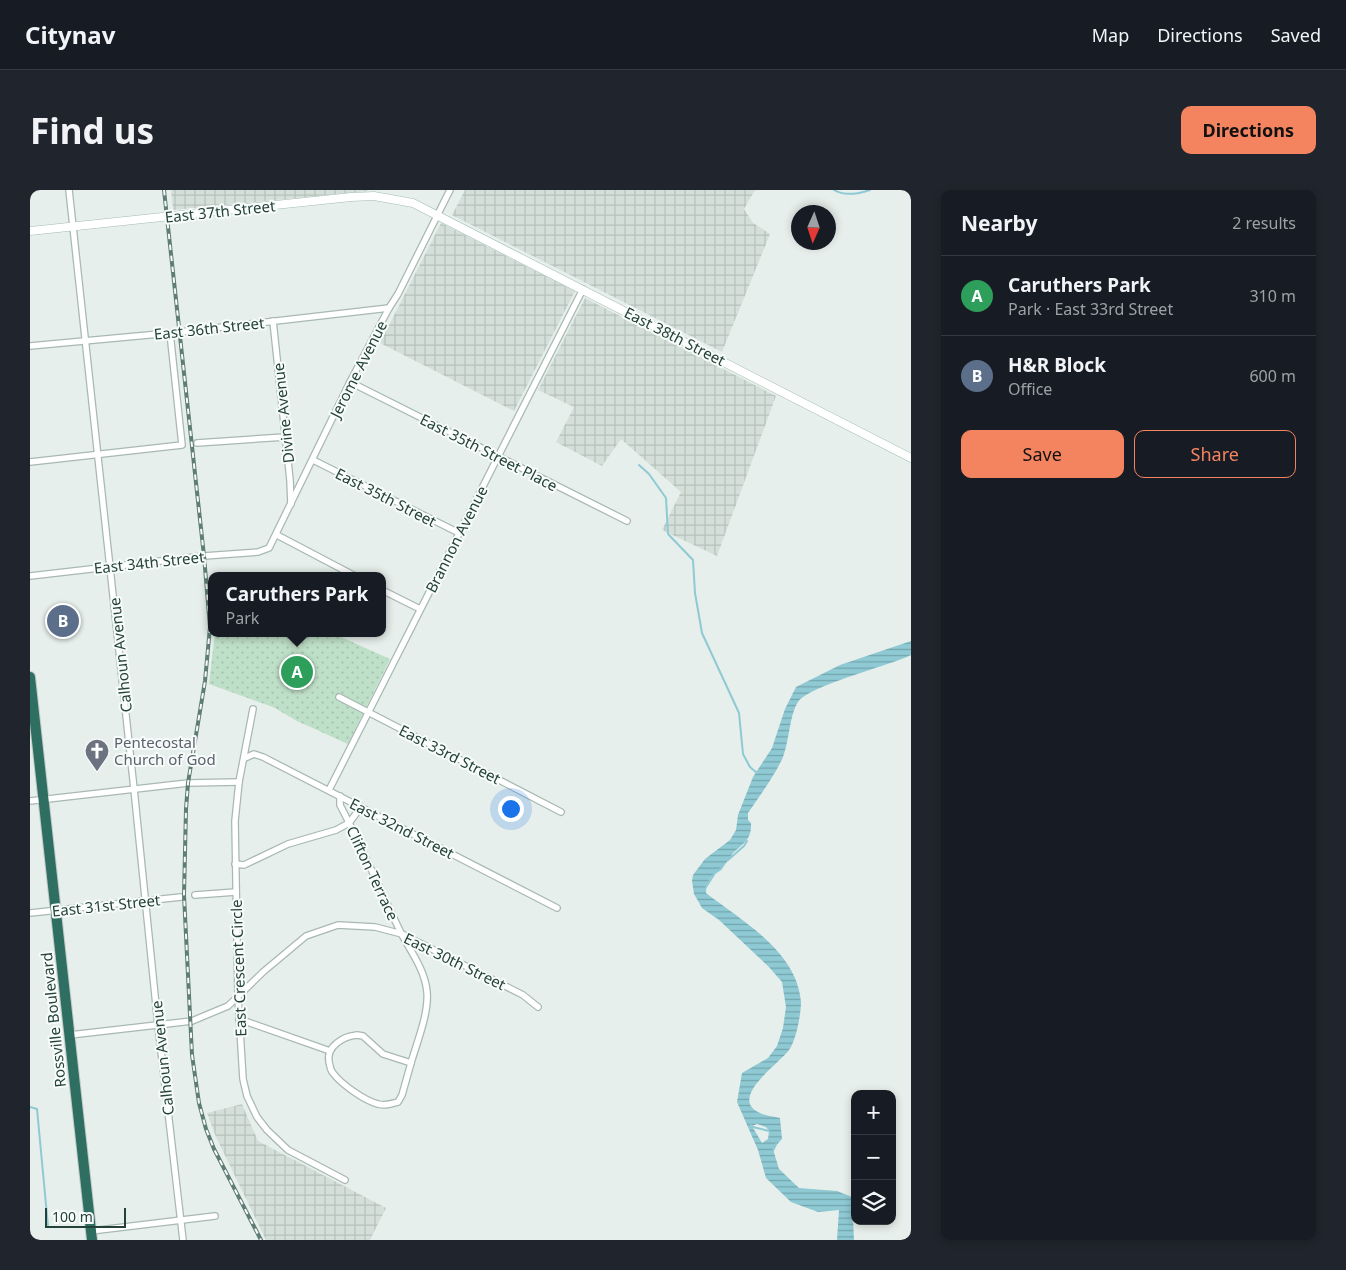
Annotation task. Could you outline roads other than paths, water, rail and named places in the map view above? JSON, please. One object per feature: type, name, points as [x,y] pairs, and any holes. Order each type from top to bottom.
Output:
[{"type":"highway","name":"Rossville Boulevard","points":[[30,677],[91,1235]]},
{"type":"main road","name":"East 37th Street","points":[[30,231],[374,196],[414,203],[438,214]]},
{"type":"main road","name":"East 38th Street","points":[[438,214],[911,458]]},
{"type":"street","name":"Calhoun Avenue","points":[[69,190],[99,454],[158,1025],[183,1240]]},
{"type":"street","name":"Jerome Avenue","points":[[269,548],[350,382],[398,294],[450,190]]},
{"type":"street","name":"Brannon Avenue","points":[[329,790],[583,289]]},
{"type":"street","name":"East 36th Street","points":[[30,346],[170,333],[389,308]]},
{"type":"street","name":"Divine Avenue","points":[[273,321],[290,480],[291,506]]},
{"type":"street","points":[[30,462],[182,445],[170,333]]},
{"type":"street","name":"East 35th Street Place","points":[[350,382],[627,521]]},
{"type":"street","points":[[197,443],[285,437]]},
{"type":"street","name":"East 35th Street","points":[[313,460],[459,533]]},
{"type":"street","points":[[276,535],[347,572]]},
{"type":"street","name":"East 34th Street","points":[[30,576],[110,566],[258,552],[269,548]]},
{"type":"street","points":[[386,592],[420,609]]},
{"type":"street","name":"East 33rd Street","points":[[339,697],[560,812]]},
{"type":"street","name":"East Crescent Circle","points":[[254,709],[239,782],[234,820],[238,997],[243,1079],[247,1096],[256,1117],[267,1130],[288,1150],[345,1180]]},
{"type":"street","name":"East 32nd Street","points":[[245,758],[254,754],[263,757],[557,908]]},
{"type":"street","points":[[30,801],[188,783],[239,782]]},
{"type":"street","name":"Clifton Terrace","points":[[330,1051],[329,1058],[332,1072],[350,1089],[379,1105],[398,1102],[402,1095],[411,1063],[426,1006],[427,992],[419,965],[402,934],[340,805],[340,796]]},
{"type":"street","points":[[235,864],[244,865],[288,844],[336,830],[349,823],[361,807]]},
{"type":"street","points":[[194,895],[236,892]]},
{"type":"street","name":"East 31st Street","points":[[30,913],[181,897]]},
{"type":"street","name":"East 30th Street","points":[[70,1035],[192,1021],[210,1014],[228,1006],[263,972],[306,936],[338,925],[375,927],[402,934],[523,995],[538,1007]]},
{"type":"street","points":[[240,1018],[330,1051],[339,1041],[350,1036],[363,1036],[382,1054],[411,1063]]},
{"type":"street","points":[[91,1235],[215,1216]]},
{"type":"water","points":[[911,641],[911,655],[818,689],[798,702],[793,713],[783,757],[748,813],[748,820],[751,823],[749,837],[710,878],[706,893],[766,939],[790,967],[797,984],[801,1002],[798,1027],[794,1040],[789,1050],[753,1089],[749,1098],[751,1106],[758,1112],[780,1118],[782,1139],[773,1149],[779,1169],[799,1188],[837,1191],[851,1197],[851,1225],[853,1225],[854,1240],[837,1240],[839,1210],[818,1212],[791,1202],[766,1178],[758,1150],[737,1102],[742,1073],[768,1058],[777,1046],[783,1028],[786,1007],[782,982],[769,967],[719,920],[702,908],[694,894],[692,881],[693,875],[705,859],[730,840],[736,830],[738,815],[753,777],[772,748],[785,709],[796,687],[840,665]],"holes":[[[757,1124],[766,1127],[769,1131],[768,1139],[762,1143],[752,1126]]]},
{"type":"waterway","points":[[834,190],[851,194],[870,190]]},
{"type":"waterway","points":[[639,465],[649,474],[666,498],[668,534],[693,560],[695,593],[702,633],[739,713],[743,754],[750,767],[757,773]]},
{"type":"waterway","points":[[728,860],[747,841]]},
{"type":"waterway","points":[[706,887],[715,873],[724,864]]},
{"type":"waterway","points":[[30,1107],[37,1109],[48,1226]]},
{"type":"waterway","points":[[751,1125],[769,1131]]},
{"type":"waterway","points":[[772,1153],[776,1144]]},
{"type":"railway","points":[[164,190],[208,603]]},
{"type":"railway","points":[[209,637],[205,681],[188,783],[186,809],[184,895],[192,1055],[199,1103],[206,1129],[214,1149],[261,1240]]},
{"type":"place","name":"H&R Block","points":[[63,621]]},
{"type":"place","name":"Caruthers Park","points":[[297,672]]},
{"type":"place","name":"Pentecostal Church of God","points":[[97,772]]}]
